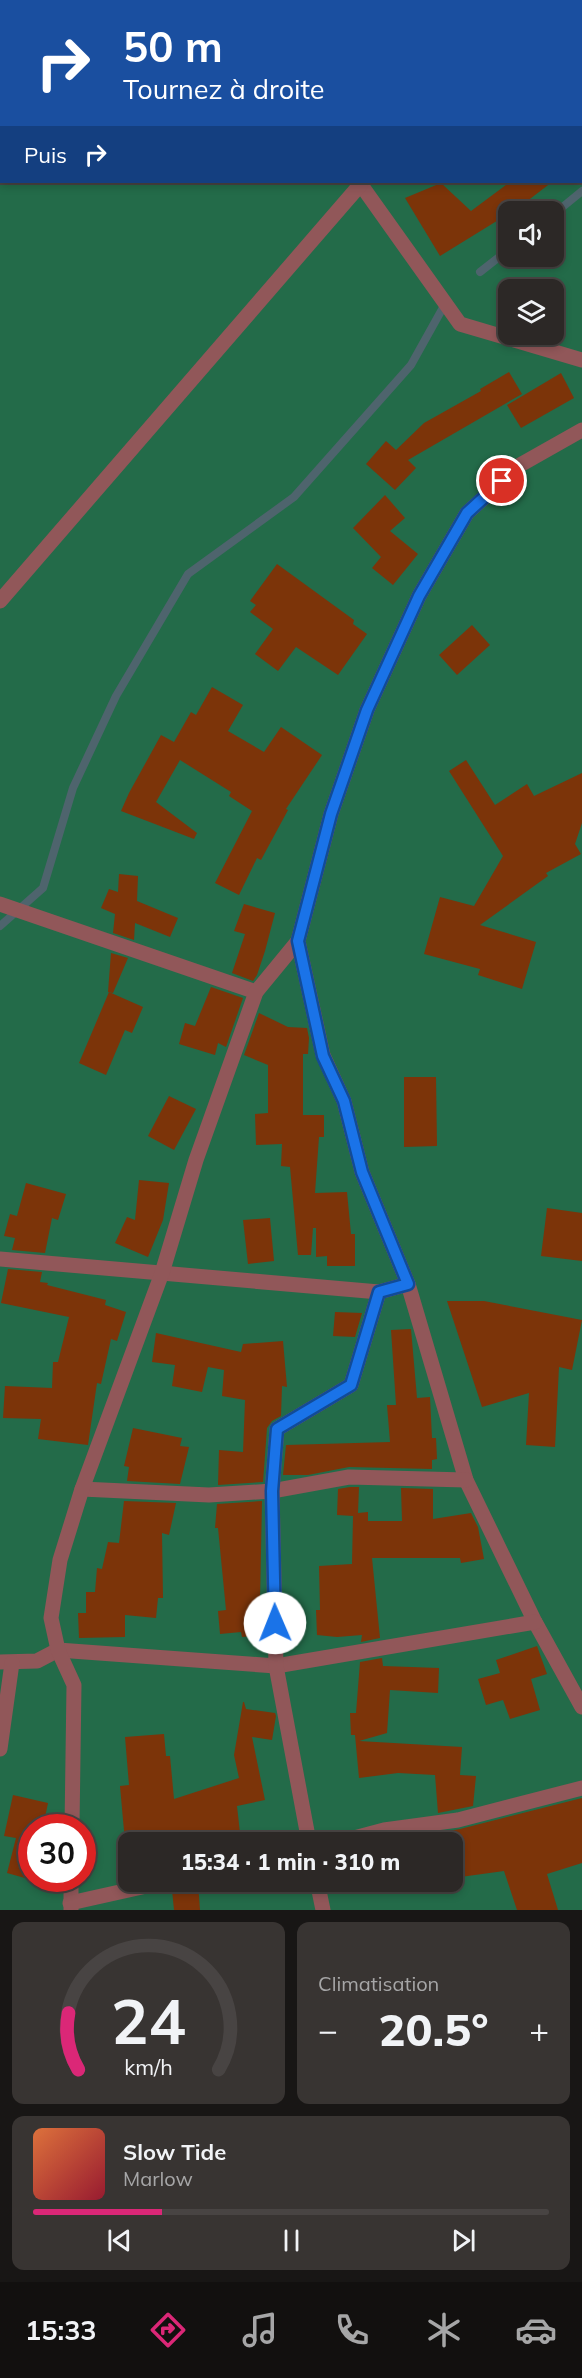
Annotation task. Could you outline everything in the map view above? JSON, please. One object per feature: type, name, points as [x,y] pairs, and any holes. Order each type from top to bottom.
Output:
[{"type":"street","points":[[0,601],[359,183],[460,324],[582,360]]},
{"type":"street","points":[[72,1814],[74,1685],[58,1650],[51,1618],[60,1560],[82,1489],[162,1274],[196,1160],[256,992],[298,941],[331,814],[367,710],[419,596],[467,513],[520,465],[582,430]]},
{"type":"street","points":[[0,904],[256,992]]},
{"type":"street","points":[[298,941],[323,1056],[344,1101],[362,1172],[408,1284],[466,1480],[535,1622],[582,1707]]},
{"type":"street","points":[[0,1259],[379,1292],[408,1284]]},
{"type":"street","points":[[307,1832],[276,1666],[272,1491],[277,1429],[351,1385],[379,1292]]},
{"type":"street","points":[[82,1489],[209,1495],[272,1491],[350,1477],[466,1480]]},
{"type":"street","points":[[0,1749],[6,1662],[38,1661],[58,1650],[276,1666],[535,1622]]},
{"type":"street","points":[[376,1832],[458,1820],[582,1788]]},
{"type":"street","points":[[71,1906],[126,1892]]},
{"type":"street","points":[[319,1892],[323,1910]]},
{"type":"green space","points":[[0,183],[582,183],[582,1910],[0,1910]]},
{"type":"building","points":[[441,183],[471,211],[509,183],[551,183],[527,201],[498,201],[498,220],[440,256],[405,198]]},
{"type":"building","points":[[509,372],[522,394],[408,460],[416,468],[395,490],[366,464],[386,441],[396,450],[424,423],[481,391],[480,389]]},
{"type":"building","points":[[561,373],[574,398],[521,428],[507,405]]},
{"type":"building","points":[[385,495],[405,518],[390,531],[418,554],[393,585],[372,568],[381,557],[353,528]]},
{"type":"building","points":[[277,564],[354,620],[353,624],[367,634],[338,675],[296,647],[278,671],[255,654],[273,629],[250,612],[256,605],[250,601]]},
{"type":"building","points":[[472,625],[490,645],[457,675],[439,655]]},
{"type":"building","points":[[212,687],[243,705],[228,731],[264,752],[281,727],[322,755],[286,809],[288,810],[261,860],[257,858],[239,895],[215,883],[252,811],[229,796],[231,792],[180,760],[156,802],[197,833],[194,839],[121,811],[161,735],[174,742],[191,712],[196,715]]},
{"type":"building","points":[[466,760],[495,805],[527,784],[534,796],[582,773],[582,823],[575,844],[581,854],[546,873],[548,876],[480,925],[536,942],[522,989],[478,975],[480,969],[424,954],[440,897],[474,906],[503,856],[449,771]]},
{"type":"building","points":[[119,874],[138,876],[137,901],[178,918],[170,937],[135,923],[134,940],[113,933],[115,914],[101,908],[109,889],[118,892]]},
{"type":"building","points":[[244,904],[275,913],[265,951],[253,981],[232,973],[245,934],[234,931]]},
{"type":"building","points":[[111,953],[128,958],[113,993],[108,992]]},
{"type":"building","points":[[211,987],[243,998],[226,1047],[218,1043],[215,1055],[179,1044],[185,1023],[195,1026]]},
{"type":"building","points":[[109,992],[143,1007],[132,1033],[125,1030],[106,1075],[79,1063]]},
{"type":"building","points":[[259,1013],[288,1027],[307,1028],[308,1054],[303,1054],[303,1115],[324,1115],[324,1137],[319,1137],[315,1193],[347,1192],[351,1234],[355,1234],[355,1266],[327,1266],[327,1256],[316,1257],[316,1228],[313,1228],[311,1255],[298,1255],[290,1167],[281,1166],[282,1144],[256,1145],[255,1114],[268,1113],[268,1065],[244,1055]]},
{"type":"building","points":[[404,1077],[436,1077],[437,1146],[404,1147]]},
{"type":"building","points":[[169,1096],[196,1109],[174,1150],[148,1136]]},
{"type":"building","points":[[139,1180],[169,1183],[163,1220],[148,1257],[115,1243],[127,1217],[135,1220]]},
{"type":"building","points":[[26,1183],[66,1194],[58,1220],[52,1218],[45,1253],[12,1250],[15,1238],[4,1236],[10,1214],[17,1216]]},
{"type":"building","points":[[547,1208],[582,1213],[582,1261],[541,1256]]},
{"type":"building","points":[[270,1218],[274,1261],[248,1264],[243,1220]]},
{"type":"building","points":[[8,1269],[42,1272],[40,1282],[106,1300],[105,1305],[126,1312],[117,1341],[111,1339],[101,1384],[97,1383],[88,1445],[38,1439],[41,1419],[3,1418],[5,1386],[52,1388],[53,1362],[58,1362],[69,1317],[1,1303]]},
{"type":"building","points":[[447,1301],[484,1301],[582,1320],[572,1370],[559,1367],[555,1447],[526,1445],[529,1393],[482,1407]]},
{"type":"building","points":[[335,1312],[362,1313],[355,1337],[333,1336]]},
{"type":"building","points":[[411,1329],[417,1398],[430,1397],[432,1438],[436,1438],[437,1459],[432,1460],[432,1469],[349,1467],[308,1475],[283,1475],[286,1445],[390,1442],[387,1405],[396,1405],[391,1330]]},
{"type":"building","points":[[156,1333],[241,1352],[243,1344],[283,1341],[287,1387],[282,1386],[281,1416],[272,1421],[267,1428],[263,1482],[218,1485],[219,1450],[243,1452],[245,1400],[222,1396],[224,1370],[208,1367],[202,1392],[172,1386],[175,1365],[152,1362]]},
{"type":"building","points":[[133,1428],[182,1438],[180,1446],[189,1447],[180,1484],[127,1481],[129,1467],[124,1466]]},
{"type":"building","points":[[359,1487],[358,1513],[368,1512],[368,1521],[402,1521],[401,1488],[433,1489],[433,1519],[471,1513],[478,1527],[484,1559],[461,1563],[460,1558],[372,1558],[380,1638],[361,1642],[362,1635],[337,1637],[317,1635],[316,1610],[320,1610],[319,1566],[352,1564],[353,1516],[337,1515],[338,1489]]},
{"type":"building","points":[[124,1501],[176,1503],[169,1535],[162,1533],[163,1598],[158,1598],[156,1618],[125,1615],[125,1637],[79,1638],[78,1613],[86,1613],[86,1592],[95,1592],[97,1568],[102,1569],[108,1542],[119,1543]]},
{"type":"building","points":[[262,1501],[260,1601],[265,1601],[266,1635],[242,1637],[241,1632],[220,1634],[218,1611],[226,1610],[218,1528],[215,1528],[217,1504]]},
{"type":"building","points":[[537,1646],[547,1674],[531,1679],[540,1710],[510,1719],[503,1700],[486,1705],[478,1679],[500,1673],[496,1660]]},
{"type":"building","points":[[382,1658],[383,1666],[439,1668],[438,1693],[390,1690],[387,1733],[359,1741],[462,1747],[460,1775],[476,1776],[473,1806],[438,1813],[435,1775],[398,1773],[359,1778],[355,1735],[351,1735],[350,1713],[356,1713],[360,1662]]},
{"type":"building","points":[[243,1702],[246,1709],[275,1713],[272,1740],[252,1737],[265,1800],[237,1806],[240,1832],[124,1832],[120,1786],[129,1785],[125,1737],[164,1734],[166,1756],[170,1756],[174,1799],[239,1778],[234,1755]]},
{"type":"building","points":[[13,1795],[48,1803],[46,1814],[18,1814],[18,1876],[7,1873],[16,1838],[4,1836]]},
{"type":"building","points":[[582,1798],[582,1863],[547,1874],[558,1910],[517,1910],[504,1871],[463,1877],[463,1832],[442,1832]]},
{"type":"building","points":[[172,1892],[199,1892],[200,1910],[174,1910]]},
{"type":"waterway","points":[[564,206],[582,191]]},
{"type":"waterway","points":[[480,272],[498,258]]},
{"type":"waterway","points":[[0,926],[43,888],[73,788],[116,696],[188,574],[294,497],[411,365],[445,304]]},
{"type":"route","points":[[275,1623],[272,1491],[277,1429],[351,1385],[379,1292],[408,1284],[362,1172],[344,1101],[323,1056],[298,941],[331,814],[367,710],[419,596],[467,513],[502,481]]}]
